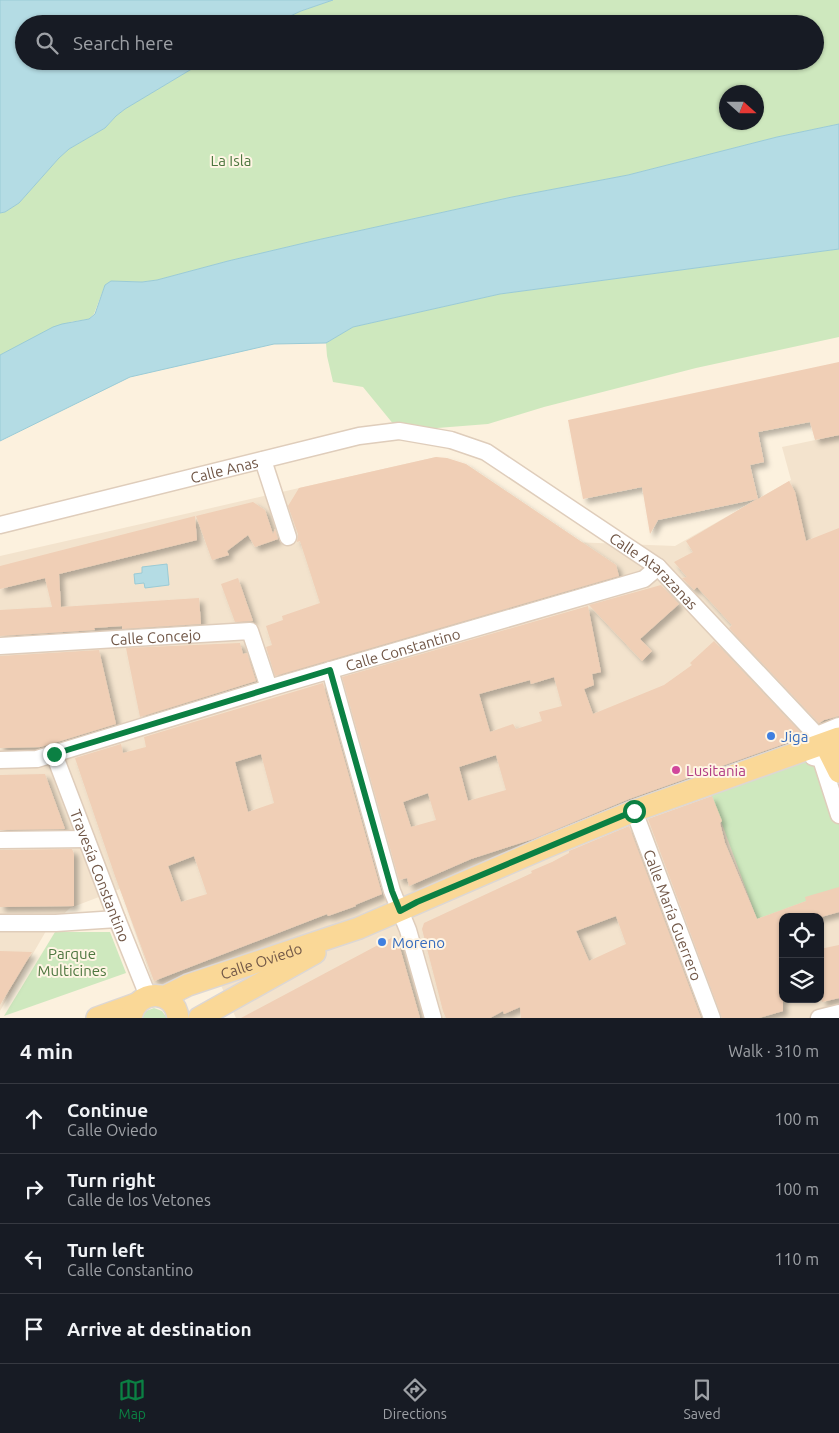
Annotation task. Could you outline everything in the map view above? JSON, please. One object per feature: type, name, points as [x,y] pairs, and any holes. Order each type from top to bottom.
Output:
[{"type":"main road","points":[[823,742],[839,772]]},
{"type":"main road","name":"Calle Oviedo","points":[[97,1018],[145,1004],[188,985],[359,928],[546,846],[634,811],[823,742]]},
{"type":"main road","name":"Calle Oviedo","points":[[199,1018],[359,928]]},
{"type":"main road","points":[[145,1004],[171,1002],[176,1008],[178,1018]]},
{"type":"street","name":"Calle Anas","points":[[0,525],[359,436],[399,431],[451,440]]},
{"type":"street","name":"Calle Atarazanas","points":[[451,440],[486,452],[658,567],[823,742],[813,757],[820,759],[839,815]]},
{"type":"street","points":[[263,460],[288,537]]},
{"type":"street","name":"Calle Constantino","points":[[0,760],[37,759],[269,688],[644,579],[658,567]]},
{"type":"street","name":"Calle Concejo","points":[[0,646],[250,631],[269,688]]},
{"type":"street","points":[[330,670],[392,891],[408,930],[433,1018]]},
{"type":"street","points":[[823,742],[839,726]]},
{"type":"street","name":"Travesía Constantino","points":[[54,754],[117,919],[145,1004]]},
{"type":"street","name":"Calle María Guerrero","points":[[634,811],[712,1018]]},
{"type":"street","points":[[0,840],[86,839]]},
{"type":"street","points":[[0,923],[56,923],[117,919]]},
{"type":"street","points":[[819,1018],[839,1013]]},
{"type":"shaded area","points":[[839,435],[839,1018],[236,1018],[212,966],[155,989],[120,889],[70,908],[46,931],[0,1011],[0,556],[436,457],[452,462],[572,542],[675,546],[791,480],[782,447]]},
{"type":"green space","name":"La Isla","points":[[333,0],[839,0],[839,124],[777,137],[628,175],[512,197],[317,240],[157,280],[142,282],[111,281],[105,285],[94,314],[89,319],[70,322],[0,355],[0,213],[19,203],[69,149],[105,128],[125,109],[190,70],[824,70],[824,15],[292,15],[301,11]]},
{"type":"green space","points":[[839,249],[839,337],[696,368],[544,407],[488,424],[399,431],[363,387],[333,382],[326,343],[353,327],[500,294]]},
{"type":"green space","points":[[821,759],[839,817],[839,889],[757,919],[711,794],[809,760]]},
{"type":"green space","name":"Parque Multicines","points":[[55,932],[110,932],[126,973],[4,1016]]},
{"type":"green space","points":[[154,1008],[162,1011],[167,1018],[142,1018],[146,1011]]},
{"type":"water","points":[[0,0],[333,0],[292,15],[15,15],[15,70],[190,70],[125,109],[105,128],[69,149],[19,203],[0,213]]},
{"type":"water","points":[[839,124],[839,249],[500,294],[353,327],[326,343],[274,344],[130,377],[0,441],[0,355],[53,327],[89,319],[95,314],[105,285],[111,281],[142,282],[157,280],[317,240],[512,197],[628,175],[777,137]]},
{"type":"water","points":[[167,564],[169,585],[145,588],[144,583],[135,584],[134,574],[142,573],[142,567]]},
{"type":"building","points":[[839,362],[839,435],[815,440],[810,422],[758,432],[764,462],[750,465],[758,499],[789,481],[795,492],[806,541],[839,528],[839,716],[819,723],[729,628],[732,625],[697,587],[694,590],[682,578],[687,577],[674,562],[693,552],[686,541],[757,499],[658,520],[650,534],[642,487],[583,499],[568,420]]},
{"type":"building","points":[[436,457],[447,458],[466,464],[616,565],[619,576],[275,676],[266,647],[272,645],[266,626],[283,620],[282,616],[320,603],[300,541],[297,542],[298,534],[288,506],[299,488]]},
{"type":"building","points":[[253,502],[265,510],[273,534],[275,529],[278,539],[255,547],[248,535],[227,551],[229,555],[212,560],[196,516]]},
{"type":"building","points":[[195,516],[197,540],[59,574],[61,607],[199,598],[201,624],[122,629],[122,626],[94,628],[95,630],[0,636],[0,610],[52,607],[45,578],[0,589],[0,566]]},
{"type":"building","points":[[238,578],[253,621],[235,622],[221,584]]},
{"type":"building","points":[[661,585],[679,604],[640,639],[652,651],[642,661],[589,605]]},
{"type":"building","points":[[588,606],[601,672],[592,674],[594,685],[584,689],[593,714],[664,685],[692,665],[690,663],[714,641],[800,732],[795,740],[629,799],[533,839],[471,859],[409,886],[407,878],[399,880],[342,677]],"holes":[[[554,677],[562,706],[539,712],[542,721],[516,729],[513,724],[490,732],[479,694],[530,680],[531,684]],[[496,755],[506,790],[468,801],[459,767]],[[428,793],[436,820],[411,827],[403,802]]]},
{"type":"building","points":[[240,643],[243,654],[247,653],[256,681],[140,717],[126,648]]},
{"type":"building","points":[[99,650],[116,724],[41,747],[0,748],[0,656]]},
{"type":"building","points":[[323,683],[382,894],[356,906],[328,916],[327,914],[154,981],[115,876],[75,758],[121,744],[123,753],[146,747],[144,737]],"holes":[[[261,754],[274,803],[248,812],[235,762]],[[194,856],[207,894],[181,902],[168,866]]]},
{"type":"building","points":[[45,774],[65,829],[0,830],[0,775]]},
{"type":"building","points":[[712,796],[722,821],[720,823],[725,843],[757,919],[806,901],[805,897],[839,887],[839,912],[824,916],[824,913],[779,913],[779,1003],[783,1003],[783,1011],[759,1018],[722,1018],[648,819]]},
{"type":"building","points":[[629,826],[701,1018],[521,1018],[520,1007],[504,1014],[503,1011],[490,1018],[446,1018],[422,929],[424,923],[532,873],[531,871],[552,862],[569,853],[569,851]],"holes":[[[616,916],[626,944],[589,961],[576,931]]]},
{"type":"building","points":[[72,849],[74,854],[74,906],[0,907],[0,850]]},
{"type":"building","points":[[393,937],[398,941],[420,1018],[241,1018]]},
{"type":"building","points":[[839,945],[839,998],[824,1002],[824,958],[824,948]]},
{"type":"building","points":[[0,951],[32,952],[0,1005]]},
{"type":"place","name":"Jiga","points":[[771,736]]},
{"type":"place","name":"Lusitania","points":[[676,770]]},
{"type":"place","name":"Moreno","points":[[382,942]]},
{"type":"route","points":[[54,754],[330,670],[392,891],[400,911],[546,846],[634,811]]}]
